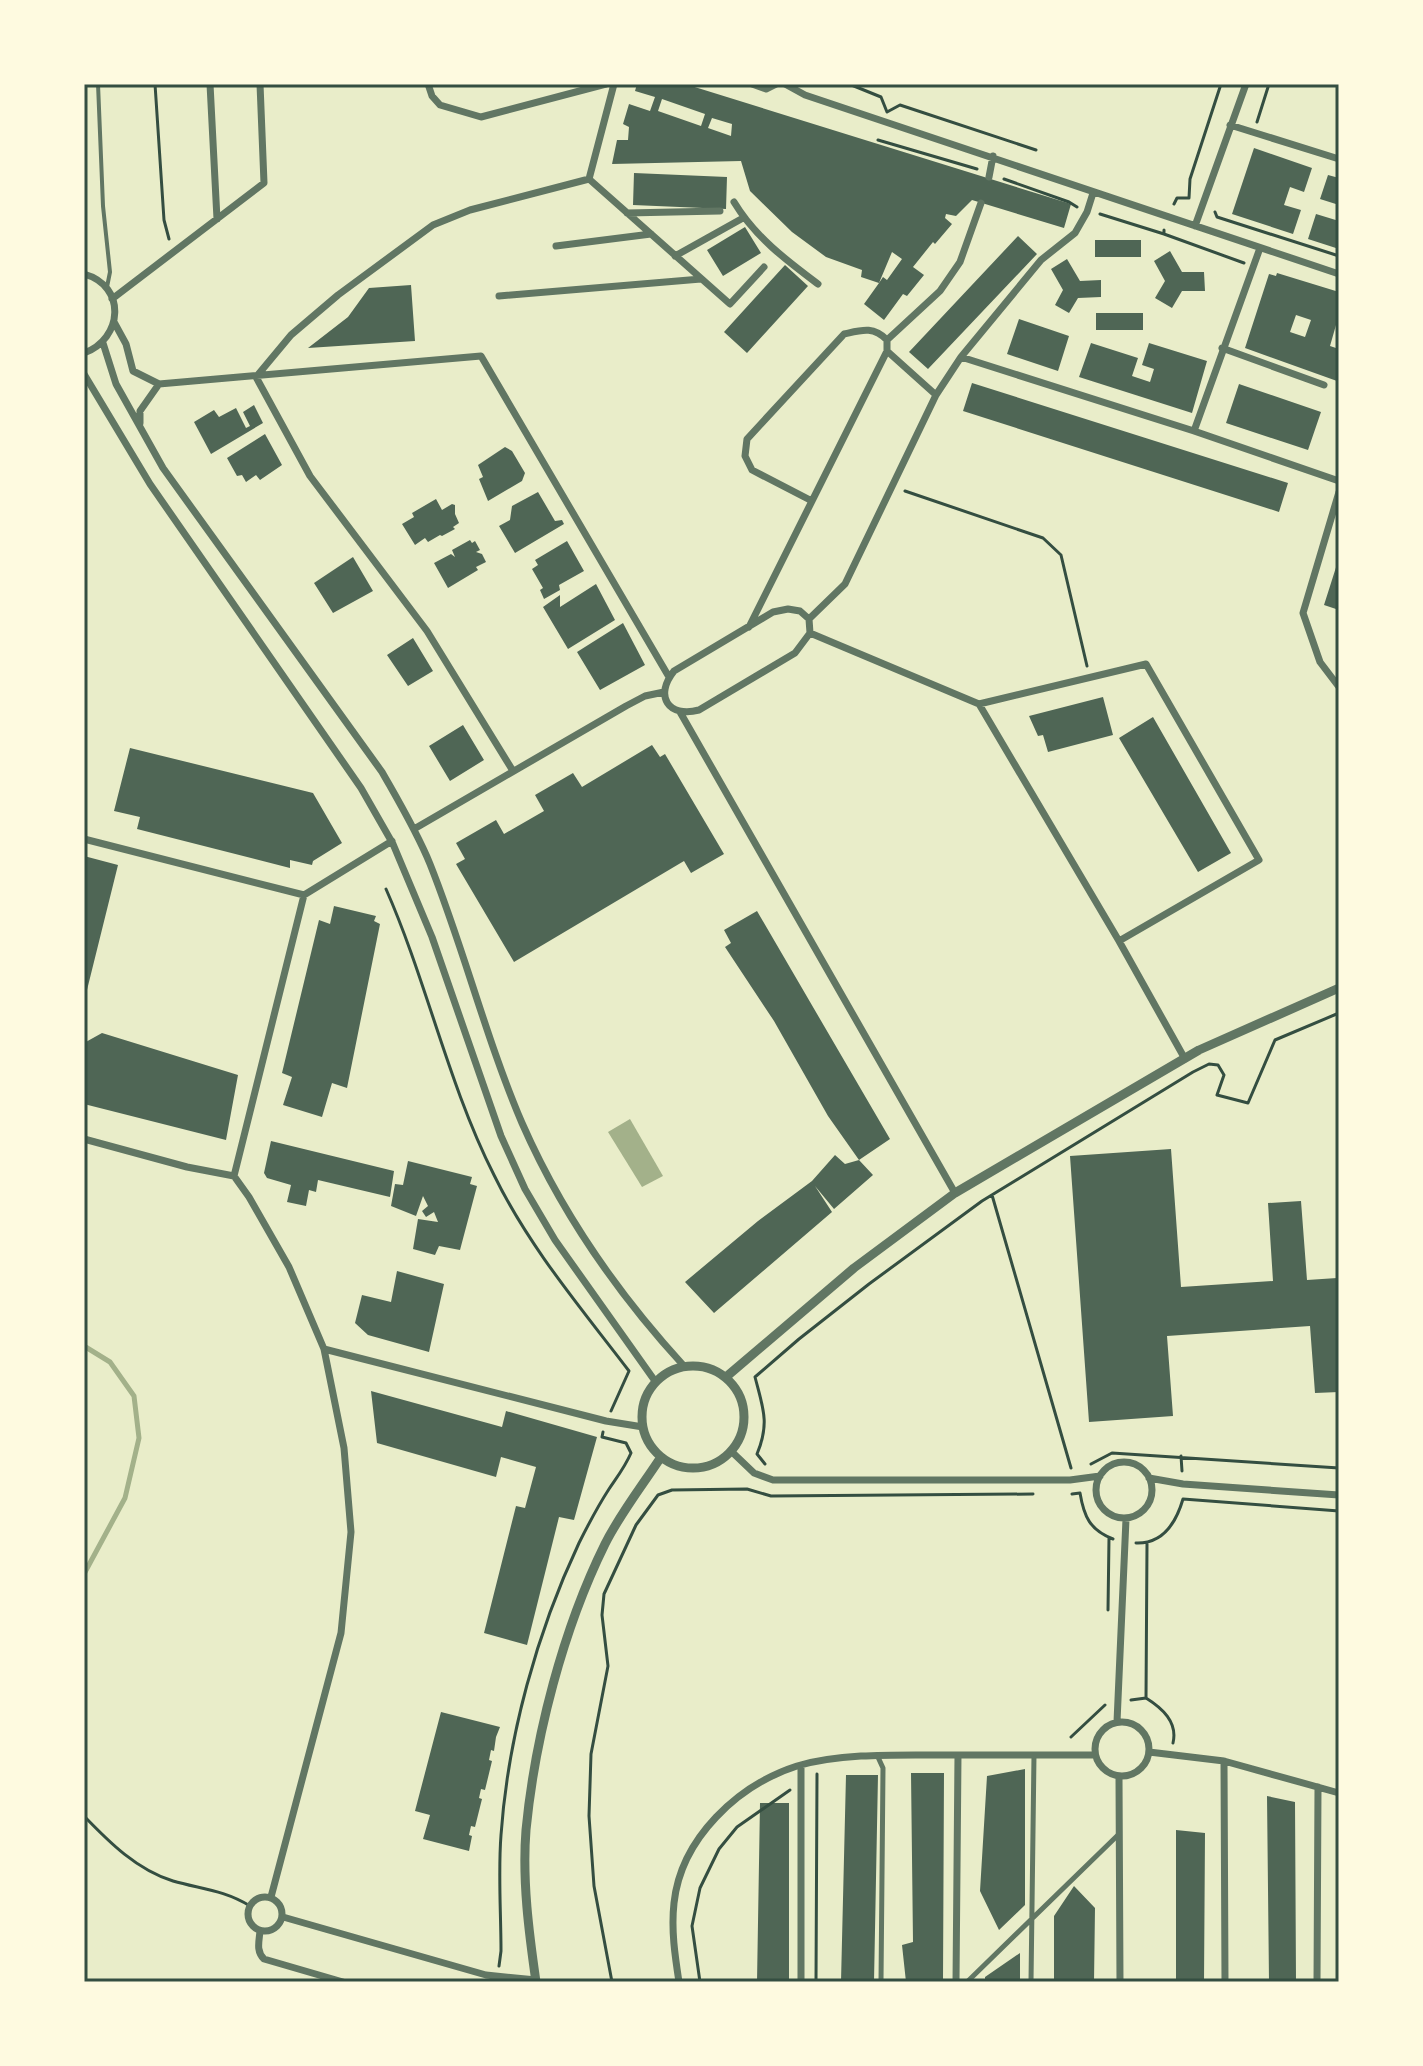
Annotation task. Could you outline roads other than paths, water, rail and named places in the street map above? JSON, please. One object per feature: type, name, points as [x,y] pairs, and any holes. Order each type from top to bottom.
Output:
[{"type":"street","points":[[210,84],[217,219]]},
{"type":"street","points":[[112,299],[264,183],[260,84]]},
{"type":"street","points":[[428,84],[432,96],[440,105],[481,117],[606,84]]},
{"type":"street","points":[[589,179],[614,84]]},
{"type":"street","points":[[752,84],[766,89],[776,84]]},
{"type":"street","points":[[785,84],[805,95],[1339,274]]},
{"type":"street","points":[[1195,226],[1246,84]]},
{"type":"street","points":[[1230,125],[1339,159]]},
{"type":"street","points":[[989,177],[993,156]]},
{"type":"street","points":[[589,179],[730,304],[764,267]]},
{"type":"street","points":[[256,377],[291,335],[433,225],[470,210],[589,179]]},
{"type":"street","points":[[809,619],[845,584],[936,395],[961,357],[1041,260],[1075,233],[1093,193]]},
{"type":"street","points":[[734,202],[743,218],[778,254],[818,284]]},
{"type":"street","points":[[887,340],[940,291],[960,262],[981,203]]},
{"type":"street","points":[[627,213],[720,211]]},
{"type":"street","points":[[675,256],[743,218]]},
{"type":"street","points":[[556,246],[651,234]]},
{"type":"street","points":[[1194,431],[1260,248]]},
{"type":"street","points":[[84,274],[100,281],[107,289],[112,299],[114,322],[126,344],[133,371],[159,384],[481,356],[669,677]]},
{"type":"street","points":[[499,296],[701,279]]},
{"type":"street","points":[[84,353],[103,343],[114,322]]},
{"type":"street","points":[[749,627],[812,501],[887,351],[887,340],[878,331],[864,329],[844,334],[747,439],[745,456],[752,470],[812,501]]},
{"type":"street","points":[[103,343],[116,384],[163,468],[382,772],[414,829],[452,921],[521,1120],[545,1173],[626,1298],[684,1366]]},
{"type":"street","points":[[1222,348],[1324,385]]},
{"type":"street","points":[[887,351],[936,395]]},
{"type":"street","points":[[961,357],[1339,481]]},
{"type":"street","points":[[84,374],[150,484],[361,788],[392,841],[432,937],[501,1136],[525,1189],[555,1240],[655,1381]]},
{"type":"street","points":[[256,377],[310,476],[427,631],[513,771]]},
{"type":"street","points":[[140,427],[140,411],[159,384]]},
{"type":"street","points":[[1339,492],[1303,613],[1320,662],[1339,687]]},
{"type":"street","points":[[680,712],[699,710],[795,653],[810,633],[809,619],[800,611],[788,609],[773,612],[683,664],[669,677],[664,692],[667,703],[680,712],[955,1193]]},
{"type":"street","points":[[810,633],[979,704],[1146,664],[1259,860],[1119,941]]},
{"type":"street","points":[[414,829],[626,706],[645,696],[664,692]]},
{"type":"street","points":[[979,704],[1185,1059]]},
{"type":"street","points":[[84,839],[304,895]]},
{"type":"street","points":[[234,1176],[304,895],[392,841]]},
{"type":"street","points":[[726,1377],[854,1268],[955,1193],[1185,1059],[1339,988]]},
{"type":"street","points":[[84,1139],[187,1167],[234,1176],[289,1267],[324,1349],[344,1448],[351,1532],[341,1633],[271,1897]]},
{"type":"street","points":[[324,1349],[606,1421],[643,1427]]},
{"type":"street","points":[[699,1365],[726,1377],[741,1397],[745,1422],[741,1438],[732,1452],[720,1462],[705,1468],[690,1469],[674,1465],[661,1457],[649,1444],[643,1427],[642,1410],[655,1381],[669,1371],[699,1365]]},
{"type":"street","points":[[732,1452],[754,1473],[773,1480],[1070,1480],[1100,1476]]},
{"type":"street","points":[[283,1917],[485,1979],[498,1976],[536,1981],[528,1925],[526,1833],[540,1736],[567,1638],[605,1544],[661,1457]]},
{"type":"street","points":[[1130,1463],[1138,1466],[1149,1478],[1152,1496],[1142,1512],[1126,1519],[1109,1514],[1098,1501],[1096,1484],[1112,1465],[1130,1463]]},
{"type":"street","points":[[1149,1478],[1183,1484],[1339,1495]]},
{"type":"street","points":[[1117,1722],[1126,1519]]},
{"type":"street","points":[[1117,1722],[1125,1722],[1140,1729],[1149,1752],[1136,1773],[1119,1777],[1103,1770],[1094,1746],[1102,1730],[1117,1722]]},
{"type":"street","points":[[1149,1752],[1224,1761],[1339,1793]]},
{"type":"street","points":[[679,1982],[674,1948],[674,1901],[687,1860],[698,1838],[730,1803],[773,1775],[801,1765],[876,1754],[1095,1755]]},
{"type":"street","points":[[876,1754],[883,1768],[881,1982]]},
{"type":"street","points":[[956,1982],[958,1755]]},
{"type":"street","points":[[1031,1982],[1034,1755]]},
{"type":"street","points":[[1224,1761],[1225,1982]]},
{"type":"street","points":[[801,1765],[801,1982]]},
{"type":"street","points":[[1119,1777],[1120,1982]]},
{"type":"street","points":[[1317,1982],[1318,1787]]},
{"type":"street","points":[[967,1982],[1120,1833]]},
{"type":"street","points":[[271,1897],[279,1902],[283,1917],[272,1930],[260,1931],[248,1918],[250,1906],[258,1898],[271,1897]]},
{"type":"street","points":[[260,1931],[258,1947],[264,1959],[343,1982]]},
{"type":"lane","points":[[98,84],[103,206],[110,272],[107,289]]},
{"type":"waterway","points":[[84,1346],[110,1362],[134,1396],[139,1438],[125,1498],[84,1574]]}]
